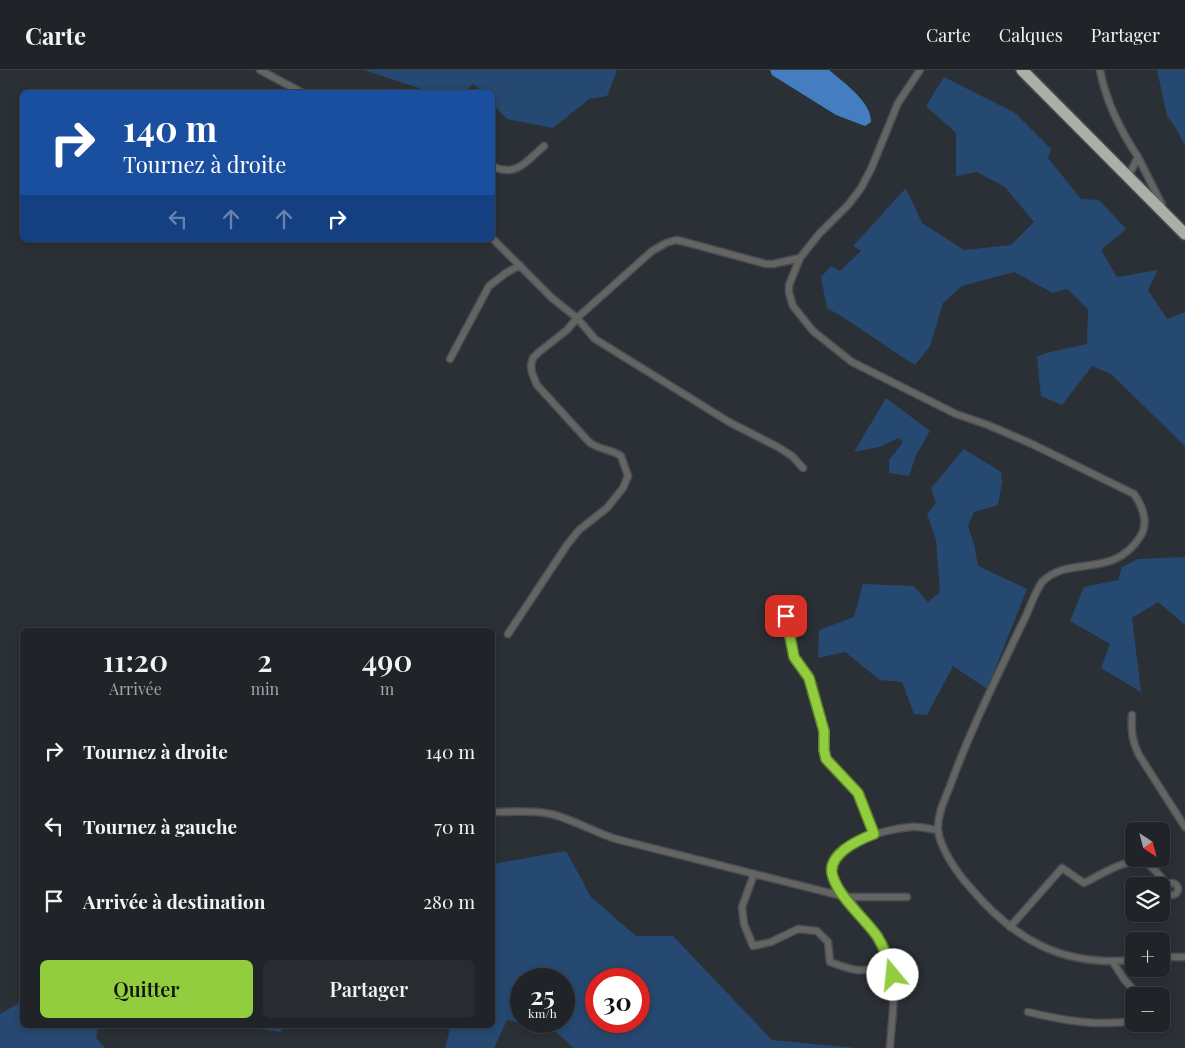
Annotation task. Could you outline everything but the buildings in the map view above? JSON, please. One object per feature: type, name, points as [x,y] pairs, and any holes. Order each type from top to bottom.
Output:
[{"type":"highway","points":[[1022,70],[1185,234]]},
{"type":"street","points":[[260,70],[297,90]]},
{"type":"street","points":[[920,70],[898,103],[872,169],[861,188],[849,204],[818,234],[800,258],[789,286],[789,294],[793,306],[813,331],[852,362],[956,414],[988,425],[1032,444],[1134,494],[1142,505],[1144,526],[1142,534],[1129,551],[1121,557],[1110,561],[1054,571],[1042,582],[999,670],[957,767],[942,809],[938,830],[948,854],[962,878],[980,899],[1010,927],[1028,940],[1054,952],[1079,958],[1113,962],[1125,961]]},
{"type":"street","points":[[1100,70],[1103,88],[1110,107],[1170,220]]},
{"type":"street","points":[[495,167],[509,172],[518,168],[544,146]]},
{"type":"street","points":[[1126,175],[1131,171],[1138,157]]},
{"type":"street","points":[[508,634],[567,545],[579,530],[607,508],[623,488],[628,476],[621,456],[589,442],[537,385],[532,374],[531,365],[533,358],[567,330],[577,318],[652,251],[666,243],[676,240],[766,264],[800,258]]},
{"type":"street","points":[[495,241],[552,298],[577,318],[605,346],[646,369],[729,422],[778,447],[792,456],[802,468]]},
{"type":"street","points":[[450,358],[490,286],[520,265]]},
{"type":"street","points":[[786,616],[794,657],[809,678],[824,731],[826,759],[858,793],[874,834]]},
{"type":"street","points":[[1132,715],[1131,730],[1133,743],[1185,827]]},
{"type":"street","points":[[495,812],[551,814],[598,834],[846,897],[907,897]]},
{"type":"street","points":[[890,1048],[894,992],[889,958],[876,935],[832,876],[832,868],[836,859],[847,847],[860,839],[874,834],[913,826],[938,830]]},
{"type":"street","points":[[1010,927],[1062,868],[1084,883],[1122,864],[1136,860],[1148,864],[1160,877]]},
{"type":"street","points":[[754,874],[742,907],[744,924],[753,946],[771,942],[798,928],[817,931],[828,942],[830,962],[854,972],[878,966],[889,958]]},
{"type":"street","points":[[1170,884],[1172,883],[1178,888]]},
{"type":"street","points":[[1170,895],[1176,894],[1178,888],[1185,884]]},
{"type":"street","points":[[1170,957],[1184,956]]},
{"type":"street","points":[[1113,962],[1131,987]]},
{"type":"street","points":[[1121,973],[1125,968]]},
{"type":"street","points":[[1028,1012],[1062,1021],[1092,1024],[1125,1022]]},
{"type":"shaded area","points":[[364,70],[617,70],[607,96],[589,99],[553,128],[507,119],[495,106],[495,90],[480,90],[474,84],[466,90],[425,90]]},
{"type":"shaded area","points":[[770,70],[829,70],[849,86],[862,100],[867,107],[871,122],[865,126],[836,115],[772,75]]},
{"type":"shaded area","points":[[1157,70],[1185,70],[1185,146],[1176,128],[1167,116]]},
{"type":"shaded area","points":[[944,77],[1015,113],[1051,149],[1048,158],[1081,199],[1099,200],[1126,229],[1101,250],[1117,277],[1158,270],[1148,290],[1167,319],[1185,312],[1185,446],[1111,374],[1092,366],[1062,405],[1041,396],[1037,357],[1046,353],[1087,344],[1088,309],[1067,289],[1053,293],[1014,272],[962,286],[943,303],[930,346],[915,365],[827,308],[821,277],[831,266],[840,271],[861,251],[853,246],[906,188],[922,223],[964,250],[1011,245],[1034,222],[1005,187],[977,172],[956,176],[956,133],[926,106]]},
{"type":"shaded area","points":[[886,398],[930,431],[916,455],[909,476],[889,473],[889,460],[903,442],[899,438],[879,447],[854,452]]},
{"type":"shaded area","points":[[964,449],[1001,472],[1002,482],[998,505],[974,512],[968,526],[978,566],[1027,589],[987,689],[953,666],[927,715],[914,714],[902,682],[880,680],[845,652],[818,658],[819,630],[854,617],[863,584],[914,586],[928,602],[940,592],[936,540],[927,514],[936,503],[931,488]]},
{"type":"shaded area","points":[[1185,557],[1185,625],[1158,602],[1132,618],[1141,692],[1101,668],[1110,644],[1070,621],[1084,587],[1118,580],[1122,567],[1138,559]]},
{"type":"shaded area","points":[[566,851],[591,897],[636,936],[673,936],[772,1040],[856,1048],[574,1048],[557,1033],[575,1033],[575,968],[510,968],[510,1021],[507,1020],[494,1048],[445,1048],[450,1028],[495,1028],[495,864]]},
{"type":"shaded area","points":[[20,1002],[20,1028],[98,1028],[96,1038],[105,1048],[0,1048],[0,1014]]},
{"type":"shaded area","points":[[254,1028],[282,1028],[280,1032]]},
{"type":"route","points":[[786,616],[794,657],[809,678],[811,691],[824,731],[826,759],[858,793],[874,834],[860,839],[841,852],[832,868],[832,876],[836,884],[876,935],[889,958],[893,975]]}]
